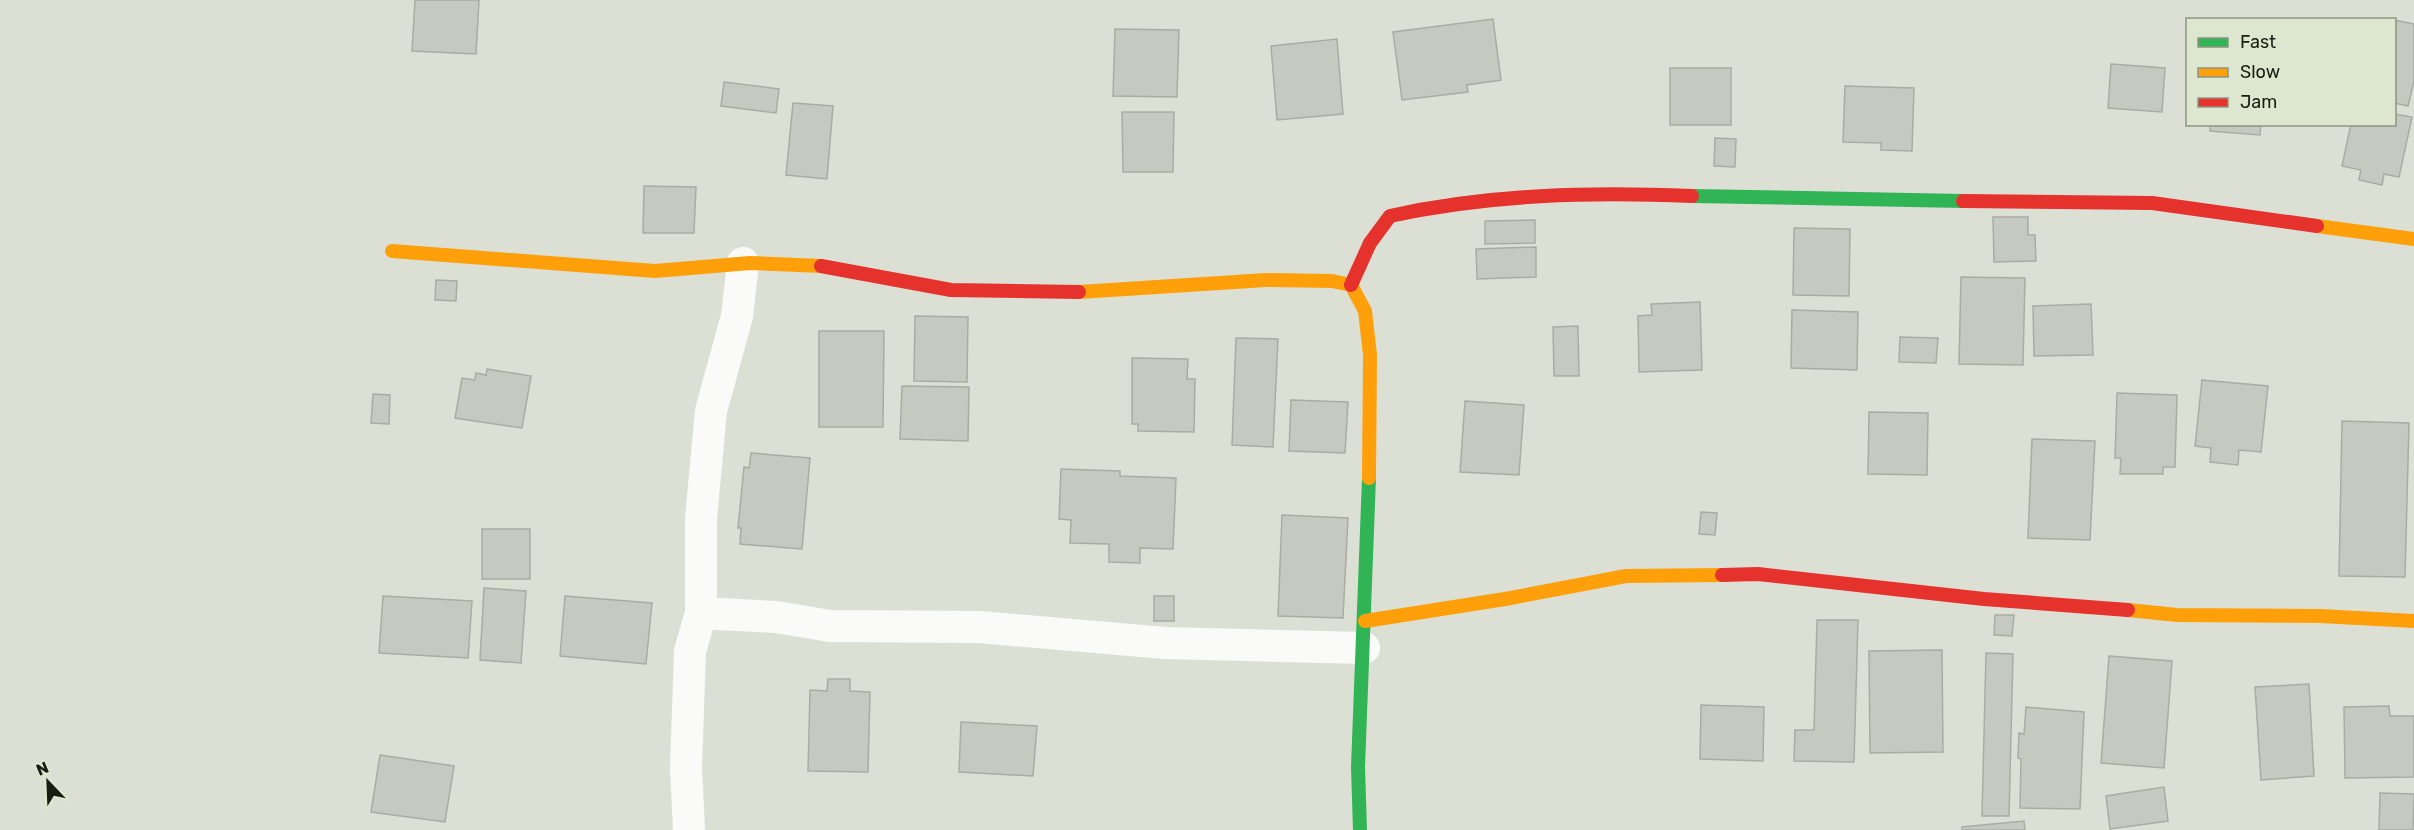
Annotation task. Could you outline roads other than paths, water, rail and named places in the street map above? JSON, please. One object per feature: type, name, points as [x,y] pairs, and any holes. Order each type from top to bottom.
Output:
[{"type":"street","points":[[1351,285],[1370,243],[1390,216],[1426,208],[1505,197],[1639,194],[1784,199],[2152,203],[2414,239]]},
{"type":"street","points":[[392,251],[655,271],[743,263],[809,264],[951,290],[1065,293],[1266,280],[1332,281],[1351,285],[1365,311],[1370,355],[1370,447],[1358,767],[1360,830]]},
{"type":"street","points":[[689,830],[686,768],[690,651],[700,613],[701,518],[711,411],[737,316],[743,263]]},
{"type":"street","points":[[700,613],[776,617],[830,626],[979,627],[1165,643],[1364,634],[1505,599],[1626,576],[1758,574],[1984,599],[2177,615],[2320,616],[2414,621]]}]
